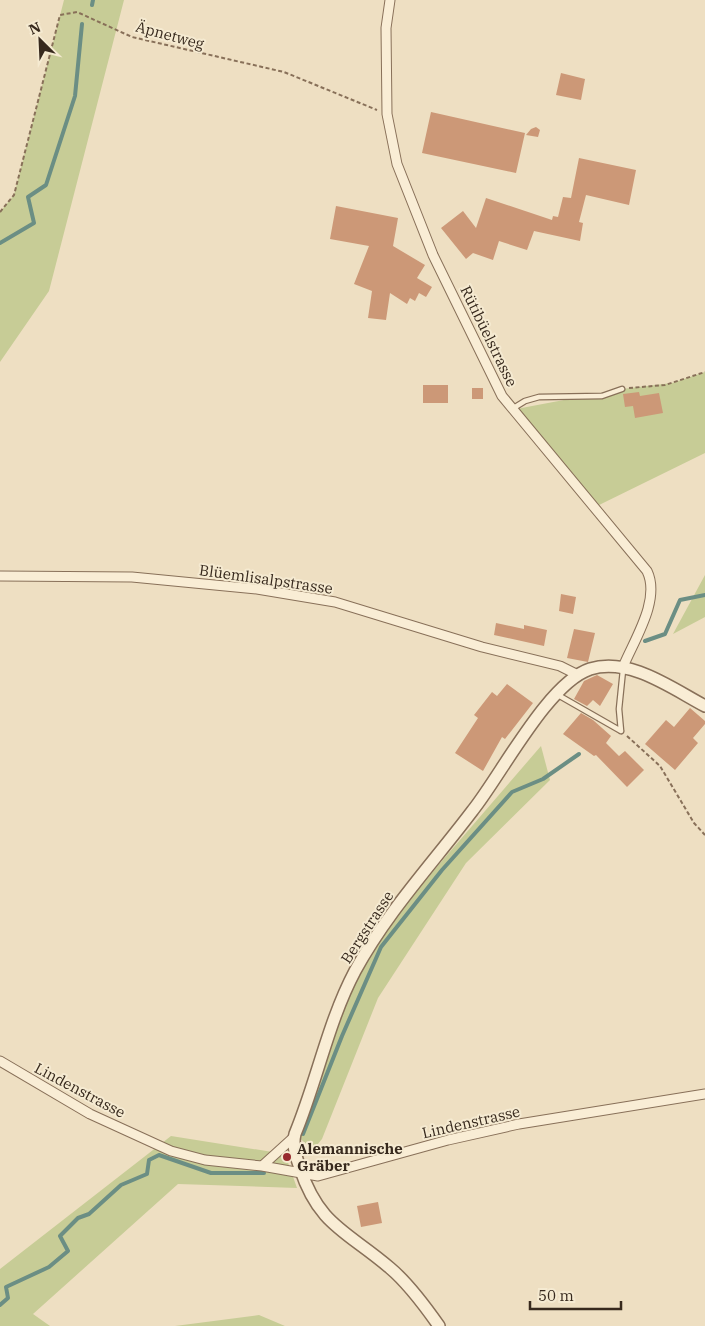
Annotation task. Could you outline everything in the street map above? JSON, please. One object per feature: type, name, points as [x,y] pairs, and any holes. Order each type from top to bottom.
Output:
[{"type":"street","name":"Rütibüelstrasse","points":[[390,0],[386,28],[387,114],[397,164],[433,255],[449,284],[494,382],[511,410],[601,514],[647,571],[652,581],[652,592],[646,612],[623,667]]},
{"type":"street","name":"Blüemlisalpstrasse","points":[[0,576],[132,577],[277,592],[335,602],[482,647],[560,666],[578,674]]},
{"type":"street","name":"Bergstrasse","points":[[294,1138],[355,972],[398,904],[475,809],[526,732],[557,694],[578,674],[607,666],[623,667],[650,677],[705,706]]},
{"type":"street","name":"Lindenstrasse","points":[[0,1061],[90,1114],[171,1151],[205,1160],[262,1166],[318,1176],[448,1140],[519,1124],[705,1094]]},
{"type":"street","points":[[262,1166],[294,1138]]},
{"type":"street","points":[[294,1138],[295,1153],[317,1208],[330,1222],[390,1268],[423,1303],[439,1326]]},
{"type":"lane","points":[[511,410],[525,401],[539,397],[602,396],[622,389]]},
{"type":"lane","points":[[621,731],[620,709],[623,667]]},
{"type":"lane","points":[[557,694],[621,731]]},
{"type":"path","name":"Äpnetweg","points":[[0,212],[14,195],[60,14],[77,12],[132,38],[284,72],[387,114]]},
{"type":"path","points":[[622,389],[665,385],[705,372]]},
{"type":"path","points":[[621,731],[660,766],[694,823],[705,835]]},
{"type":"green space","points":[[64,0],[124,0],[49,291],[0,362],[0,212],[14,195]]},
{"type":"green space","points":[[705,372],[705,453],[595,507],[511,410],[622,389],[672,383]]},
{"type":"green space","points":[[705,575],[705,617],[673,634]]},
{"type":"green space","points":[[541,746],[550,780],[466,863],[378,998],[322,1139],[313,1150],[295,1134],[339,1008],[391,920]]},
{"type":"green space","points":[[171,1136],[285,1154],[297,1188],[178,1184],[33,1314],[50,1326],[0,1326],[0,1269]]},
{"type":"green space","points":[[259,1315],[285,1326],[175,1326]]},
{"type":"building","points":[[561,73],[585,79],[581,100],[556,95]]},
{"type":"building","points":[[431,112],[525,133],[516,173],[422,153]]},
{"type":"building","points":[[536,127],[540,130],[538,137],[526,135],[531,129]]},
{"type":"building","points":[[579,158],[636,170],[629,205],[586,195],[579,222],[583,223],[580,241],[534,231],[527,250],[499,241],[493,260],[473,253],[466,259],[441,228],[463,211],[476,228],[486,198],[552,220],[553,216],[558,217],[563,197],[571,198]]},
{"type":"building","points":[[336,206],[398,218],[393,246],[425,265],[417,278],[432,287],[426,297],[419,293],[415,301],[410,298],[407,304],[390,293],[386,320],[368,318],[372,291],[354,284],[369,246],[330,239]]},
{"type":"building","points":[[423,385],[448,385],[448,403],[423,403]]},
{"type":"building","points":[[472,388],[483,388],[483,399],[472,399]]},
{"type":"building","points":[[639,392],[640,396],[659,393],[663,413],[635,418],[633,406],[625,407],[623,394]]},
{"type":"building","points":[[561,594],[576,597],[573,614],[559,611]]},
{"type":"building","points":[[496,623],[524,629],[524,625],[547,630],[544,646],[494,635]]},
{"type":"building","points":[[574,629],[595,633],[588,662],[567,658]]},
{"type":"building","points":[[597,675],[613,684],[600,706],[593,700],[587,706],[574,699],[584,681]]},
{"type":"building","points":[[507,684],[533,703],[505,739],[502,737],[483,771],[455,753],[478,718],[474,715],[492,692],[497,696]]},
{"type":"building","points":[[690,708],[705,721],[705,724],[693,738],[698,743],[675,770],[645,744],[666,720],[674,727]]},
{"type":"building","points":[[581,713],[593,720],[611,736],[606,743],[619,756],[625,751],[644,770],[627,787],[596,755],[594,756],[563,734]]},
{"type":"building","points":[[378,1202],[382,1223],[361,1227],[357,1206]]},
{"type":"waterway","points":[[92,5],[93,0]]},
{"type":"waterway","points":[[0,243],[34,223],[28,197],[46,185],[75,96],[82,24]]},
{"type":"waterway","points":[[645,641],[665,634],[680,600],[705,595]]},
{"type":"waterway","points":[[303,1134],[342,1036],[381,947],[442,870],[512,792],[543,779],[579,754]]},
{"type":"waterway","points":[[0,1305],[8,1298],[6,1287],[49,1267],[68,1251],[60,1236],[78,1218],[89,1214],[121,1185],[147,1174],[149,1160],[159,1155],[211,1173],[264,1173]]},
{"type":"place","name":"Alemannische Gräber","points":[[287,1157]]}]
